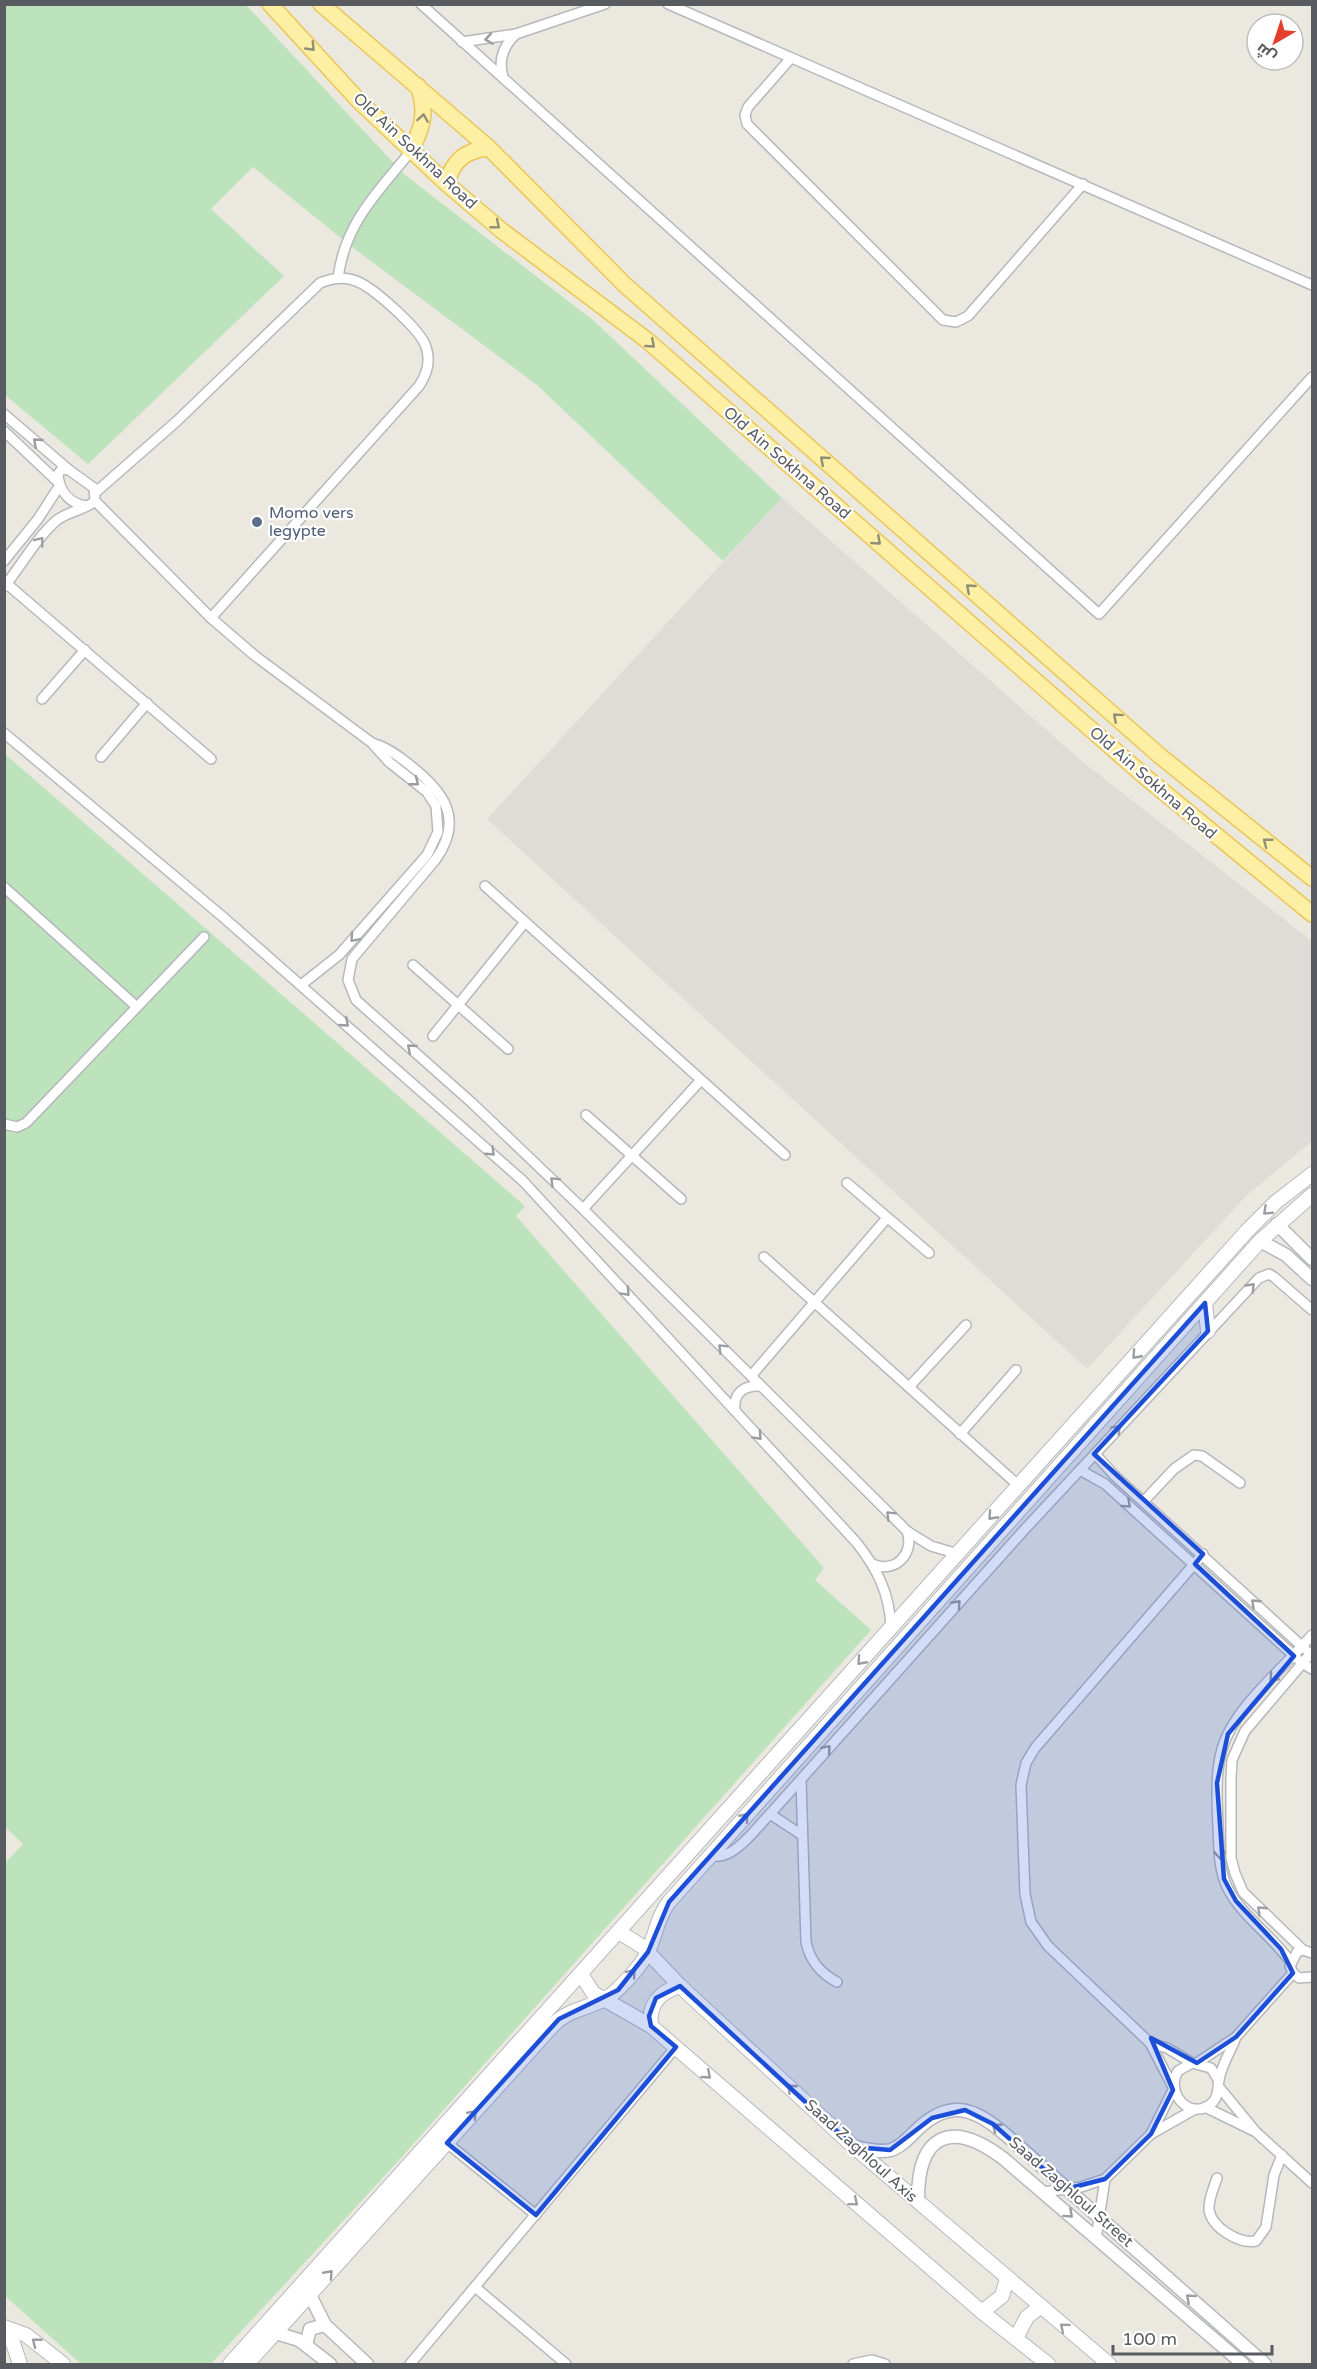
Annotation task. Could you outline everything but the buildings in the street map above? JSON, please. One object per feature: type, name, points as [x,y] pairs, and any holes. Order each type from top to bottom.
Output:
[{"type":"main road","name":"Old Ain Sokhna Road","points":[[270,4],[359,101],[447,184],[501,230],[648,341],[1143,775],[1312,914]]},
{"type":"main road","name":"Old Ain Sokhna Road","points":[[321,4],[489,148],[619,279],[1160,756],[1312,878]]},
{"type":"main road","points":[[411,151],[423,124],[425,111],[417,84]]},
{"type":"main road","points":[[447,184],[456,162],[471,151],[489,148]]},
{"type":"main road","points":[[230,2364],[1246,1232],[1276,1202],[1312,1174]]},
{"type":"main road","points":[[247,2364],[559,2019],[571,2012],[606,2000],[618,1990],[648,1952],[664,1908],[1260,1241],[1312,1195]]},
{"type":"main road","points":[[1205,1303],[1208,1331]]},
{"type":"main road","name":"Saad Zaghloul Axis","points":[[619,1932],[638,1942],[680,1986],[854,2147],[1109,2364]]},
{"type":"main road","points":[[581,1974],[593,1993],[651,2026],[982,2312],[1048,2364]]},
{"type":"main road","points":[[651,2026],[649,2016],[656,1998],[680,1986]]},
{"type":"main road","points":[[982,2312],[1002,2296],[1007,2279]]},
{"type":"main road","points":[[1016,2338],[1027,2317],[1040,2307]]},
{"type":"main road","points":[[4,2330],[13,2343],[20,2364]]},
{"type":"main road","points":[[4,2330],[26,2335],[63,2364]]},
{"type":"street","points":[[421,4],[1099,614],[1312,377]]},
{"type":"street","points":[[462,42],[516,34],[605,4]]},
{"type":"street","points":[[668,4],[1312,285]]},
{"type":"street","points":[[503,79],[501,65],[503,51],[516,34]]},
{"type":"street","points":[[790,58],[746,111],[747,124],[943,320],[956,322],[968,316],[1083,184]]},
{"type":"street","points":[[338,278],[340,257],[353,226],[372,197],[411,151]]},
{"type":"street","points":[[211,618],[419,386],[426,372],[426,347],[418,333],[364,285],[338,278],[313,288],[177,422],[92,500],[71,511],[52,525],[6,585],[211,759]]},
{"type":"street","points":[[4,414],[69,470],[92,500],[211,618],[254,654],[372,743],[389,762],[427,792],[436,806],[438,832],[427,855],[333,961],[311,974],[301,985]]},
{"type":"street","points":[[4,431],[59,484],[74,502],[92,500]]},
{"type":"street","points":[[4,561],[38,519],[59,484],[60,471],[69,470]]},
{"type":"street","points":[[42,699],[84,650]]},
{"type":"street","points":[[101,757],[147,703]]},
{"type":"street","points":[[4,733],[301,985],[523,1181],[856,1542],[872,1564],[886,1594],[891,1628]]},
{"type":"street","points":[[372,743],[395,753],[437,787],[446,802],[449,828],[441,852],[356,952],[348,973],[350,987],[356,1000],[471,1102],[583,1209],[907,1531],[931,1545],[958,1554]]},
{"type":"street","points":[[485,886],[785,1155]]},
{"type":"street","points":[[4,887],[137,1007]]},
{"type":"street","points":[[433,1036],[525,922]]},
{"type":"street","points":[[4,1124],[17,1127],[26,1123],[204,937]]},
{"type":"street","points":[[333,961],[348,973]]},
{"type":"street","points":[[413,965],[508,1049]]},
{"type":"street","points":[[583,1209],[701,1080]]},
{"type":"street","points":[[586,1115],[681,1199]]},
{"type":"street","points":[[847,1183],[929,1253]]},
{"type":"street","points":[[751,1376],[887,1218]]},
{"type":"street","points":[[1277,1224],[1312,1259]]},
{"type":"street","points":[[1260,1241],[1286,1255],[1312,1279]]},
{"type":"street","points":[[764,1257],[1019,1486]]},
{"type":"street","points":[[711,1856],[718,1858],[730,1854],[770,1814],[1080,1470],[1208,1331],[1264,1275],[1274,1276],[1312,1310]]},
{"type":"street","points":[[909,1387],[966,1325]]},
{"type":"street","points":[[960,1434],[1016,1370]]},
{"type":"street","points":[[735,1410],[735,1399],[741,1390],[750,1386],[761,1386]]},
{"type":"street","points":[[1095,1454],[1143,1501],[1312,1655],[1302,1663],[1245,1731],[1237,1746],[1232,1760],[1231,1810],[1232,1858],[1243,1892],[1308,1952]]},
{"type":"street","points":[[1143,1501],[1174,1469],[1194,1455],[1202,1456],[1240,1483]]},
{"type":"street","points":[[1080,1470],[1105,1484],[1294,1656],[1312,1669]]},
{"type":"street","points":[[872,1564],[889,1567],[900,1562],[909,1548],[907,1531]]},
{"type":"street","points":[[1195,2109],[1183,2105],[1150,2043],[1048,1946],[1031,1922],[1025,1894],[1021,1785],[1024,1770],[1035,1748],[1203,1554]]},
{"type":"street","points":[[1312,1635],[1263,1688],[1228,1734],[1218,1767],[1220,1864],[1228,1890],[1290,1961],[1293,1973],[1304,1979],[1312,1977]]},
{"type":"street","points":[[801,1780],[809,1955],[825,1976],[837,1982]]},
{"type":"street","points":[[1218,1811],[1231,1810]]},
{"type":"street","points":[[770,1814],[781,1819],[802,1835]]},
{"type":"street","points":[[1290,1961],[1296,1952],[1308,1952]]},
{"type":"street","points":[[1151,2134],[1173,2088],[1178,2071],[1236,2037],[1293,1973]]},
{"type":"street","points":[[1043,2192],[1105,2179],[1151,2134],[1195,2109],[1205,2107],[1217,2097],[1219,2084],[1236,2037]]},
{"type":"street","points":[[1150,2043],[1167,2048],[1195,2063],[1211,2068],[1219,2084],[1257,2132],[1312,2183]]},
{"type":"street","points":[[410,2364],[676,2048]]},
{"type":"street","points":[[1205,2107],[1257,2132]]},
{"type":"street","name":"Saad Zaghloul Street","points":[[854,2147],[890,2150],[903,2143],[932,2118],[954,2110],[975,2112],[993,2124],[1265,2364]]},
{"type":"street","name":"Saad Zaghloul Street","points":[[918,2202],[918,2176],[921,2164],[938,2141],[950,2137],[966,2137],[991,2149],[1243,2364]]},
{"type":"street","points":[[447,2143],[536,2215]]},
{"type":"street","points":[[1217,2178],[1209,2204],[1213,2220],[1238,2239],[1256,2241],[1266,2227],[1274,2175],[1282,2156]]},
{"type":"street","points":[[1096,2239],[1105,2179]]},
{"type":"street","points":[[475,2288],[566,2364]]},
{"type":"street","points":[[310,2295],[324,2325],[367,2364]]},
{"type":"street","points":[[306,2345],[310,2329],[324,2325]]},
{"type":"street","points":[[276,2333],[306,2345],[330,2364]]},
{"type":"street","points":[[853,2364],[872,2360],[885,2364]]},
{"type":"highlighted area","points":[[1205,1303],[1208,1331],[1094,1454],[1203,1554],[1195,1564],[1294,1656],[1228,1734],[1217,1783],[1224,1879],[1236,1901],[1281,1949],[1293,1973],[1236,2037],[1197,2063],[1151,2038],[1173,2090],[1151,2134],[1105,2179],[1066,2189],[993,2124],[965,2110],[932,2118],[890,2150],[854,2147],[680,1986],[656,1998],[649,2016],[651,2026],[676,2047],[536,2215],[447,2143],[559,2019],[618,1990],[648,1952],[669,1902]]},
{"type":"shaded area","points":[[782,498],[1083,762],[1312,941],[1312,1141],[1246,1196],[1087,1369],[487,819]]},
{"type":"green space","points":[[4,5],[246,5],[405,175],[594,321],[782,498],[723,561],[537,385],[352,247],[253,167],[211,209],[284,276],[88,464],[5,395]]},
{"type":"green space","points":[[5,754],[525,1206],[516,1216],[824,1568],[815,1580],[871,1630],[391,2169],[211,2364],[81,2364],[5,2296],[4,1864],[23,1844],[4,1826]]},
{"type":"place","name":"Momo vers legypte","points":[[257,522]]}]
